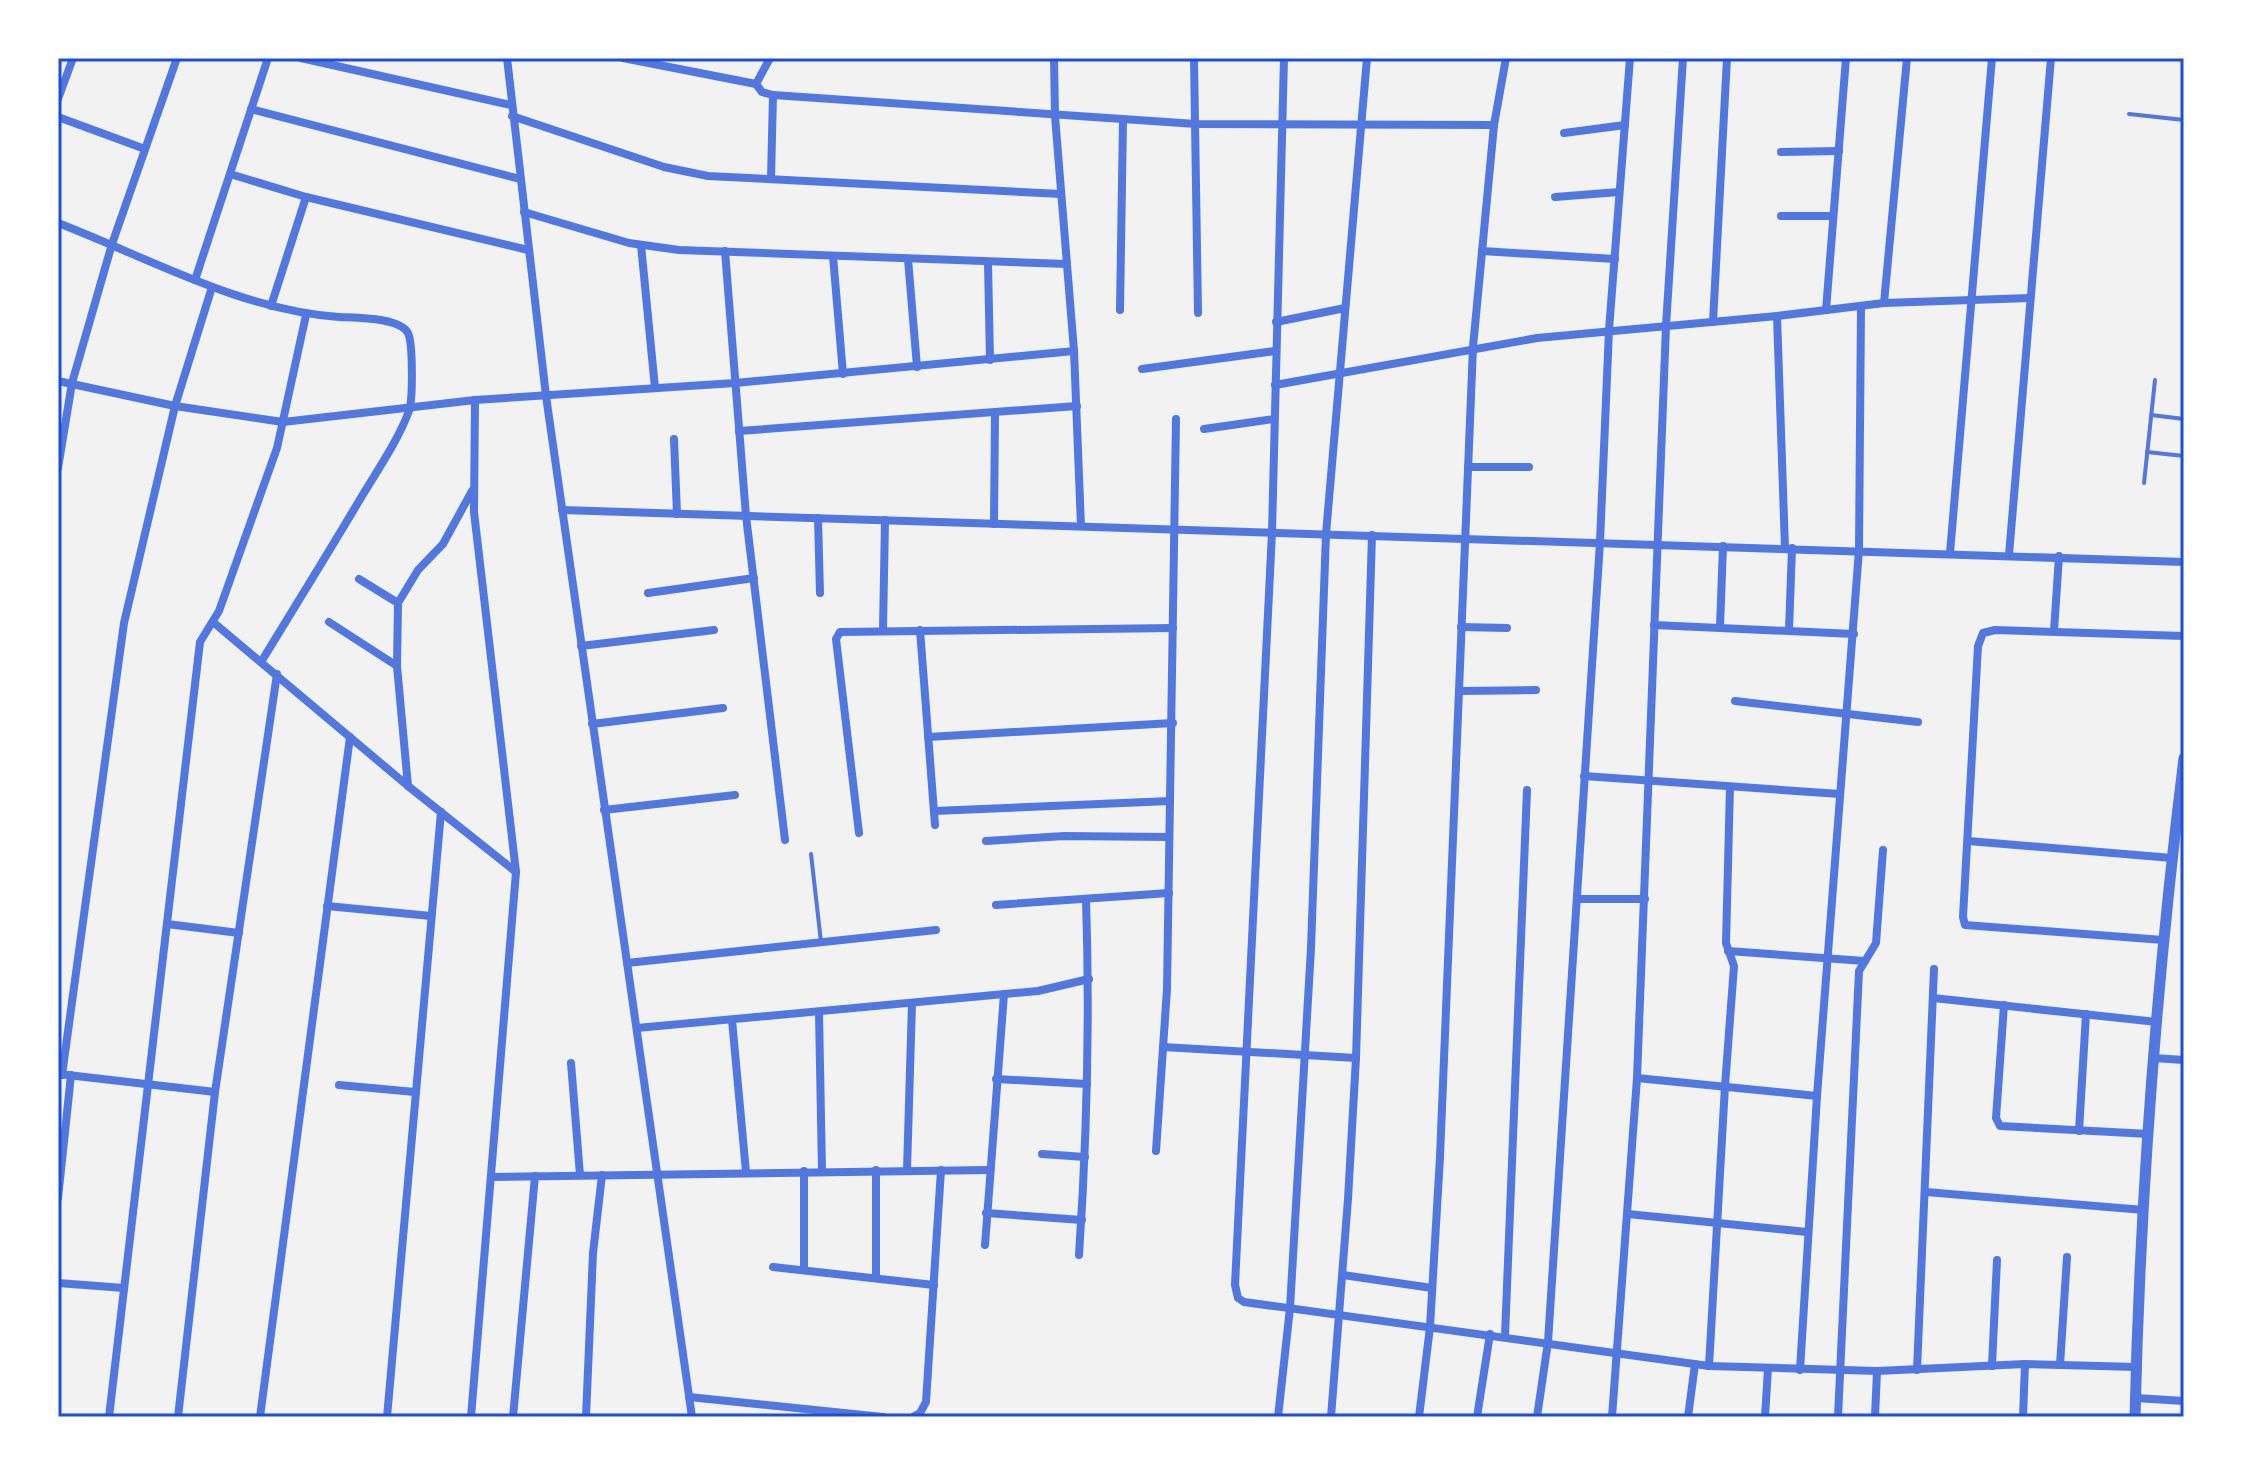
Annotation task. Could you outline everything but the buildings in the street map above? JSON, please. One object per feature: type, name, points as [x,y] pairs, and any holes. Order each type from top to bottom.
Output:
[{"type":"street","points":[[58,99],[73,58]]},
{"type":"street","points":[[58,468],[72,383],[112,244],[177,58]]},
{"type":"street","points":[[195,280],[268,58]]},
{"type":"street","points":[[301,58],[511,105]]},
{"type":"street","points":[[507,58],[546,396],[692,1417]]},
{"type":"street","points":[[623,58],[756,84],[762,92],[773,95],[1196,124],[1282,127],[1494,125]]},
{"type":"street","points":[[756,84],[770,58]]},
{"type":"street","points":[[1054,58],[1055,116],[1074,351],[1081,526]]},
{"type":"street","points":[[1194,58],[1198,313]]},
{"type":"street","points":[[1284,58],[1272,532],[1235,1285],[1238,1298],[1244,1302],[1709,1366],[1877,1371],[2025,1364],[2137,1367]]},
{"type":"street","points":[[1278,1417],[1290,1308],[1304,1055],[1326,534],[1367,58]]},
{"type":"street","points":[[1419,1417],[1432,1288],[1473,347],[1494,125],[1506,58]]},
{"type":"street","points":[[1537,1417],[1548,1342],[1600,542],[1609,330],[1630,58]]},
{"type":"street","points":[[1612,1417],[1637,1078],[1666,326],[1683,58]]},
{"type":"street","points":[[1713,322],[1727,58]]},
{"type":"street","points":[[1826,310],[1846,58]]},
{"type":"street","points":[[1884,303],[1907,58]]},
{"type":"street","points":[[1950,553],[1992,58]]},
{"type":"street","points":[[2009,555],[2051,58]]},
{"type":"street","points":[[771,179],[773,95]]},
{"type":"street","points":[[251,109],[520,179]]},
{"type":"street","points":[[512,116],[684,172],[1061,194]]},
{"type":"street","points":[[58,117],[145,149]]},
{"type":"street","points":[[1120,310],[1123,120]]},
{"type":"street","points":[[1564,133],[1625,125]]},
{"type":"street","points":[[1781,152],[1839,151]]},
{"type":"street","points":[[230,174],[306,197],[528,250]]},
{"type":"street","points":[[1555,197],[1619,192]]},
{"type":"street","points":[[271,306],[306,197]]},
{"type":"street","points":[[524,212],[641,245],[679,250],[1067,264]]},
{"type":"street","points":[[1781,216],[1833,216]]},
{"type":"street","points":[[58,223],[212,287],[271,306],[306,315],[382,321],[399,325],[407,331],[411,343],[411,407],[392,445],[261,662]]},
{"type":"street","points":[[641,245],[655,388]]},
{"type":"street","points":[[725,251],[746,516],[785,840]]},
{"type":"street","points":[[1482,251],[1615,259]]},
{"type":"street","points":[[833,256],[843,374]]},
{"type":"street","points":[[908,259],[917,367]]},
{"type":"street","points":[[988,263],[990,360]]},
{"type":"street","points":[[58,1198],[64,1075],[124,623],[175,406],[212,287]]},
{"type":"street","points":[[1275,385],[1473,347],[1609,330],[1777,316],[1884,303],[2030,298]]},
{"type":"street","points":[[1800,1370],[1807,1232],[1859,550],[1861,306]]},
{"type":"street","points":[[1276,322],[1345,308]]},
{"type":"street","points":[[109,1417],[200,642],[213,622],[277,448],[306,315]]},
{"type":"street","points":[[1777,316],[1789,548],[1789,630]]},
{"type":"street","points":[[58,381],[175,406],[283,422],[475,400],[735,383],[1074,351]]},
{"type":"street","points":[[1142,369],[1275,351]]},
{"type":"street","points":[[471,1417],[516,872],[473,490],[475,400]]},
{"type":"street","points":[[739,431],[1077,406]]},
{"type":"street","points":[[994,524],[995,413]]},
{"type":"street","points":[[1156,1151],[1169,893],[1176,419]]},
{"type":"street","points":[[1204,429],[1274,419]]},
{"type":"street","points":[[674,439],[677,514]]},
{"type":"street","points":[[1468,467],[1529,467]]},
{"type":"street","points":[[408,786],[397,666],[398,603],[418,570],[443,544],[473,490]]},
{"type":"street","points":[[562,510],[2184,562]]},
{"type":"street","points":[[818,518],[820,593]]},
{"type":"street","points":[[883,630],[885,520]]},
{"type":"street","points":[[1331,1417],[1356,1058],[1372,535]]},
{"type":"street","points":[[1720,627],[1723,546]]},
{"type":"street","points":[[2054,631],[2059,556]]},
{"type":"street","points":[[648,593],[754,578]]},
{"type":"street","points":[[359,579],[398,603]]},
{"type":"street","points":[[213,622],[516,872]]},
{"type":"street","points":[[329,622],[397,666]]},
{"type":"street","points":[[1654,625],[1854,634]]},
{"type":"street","points":[[1461,627],[1507,628]]},
{"type":"street","points":[[859,833],[837,634],[843,631],[883,630],[1173,628]]},
{"type":"street","points":[[581,646],[714,630]]},
{"type":"street","points":[[920,630],[935,825]]},
{"type":"street","points":[[2163,940],[1972,928],[1965,925],[1979,639],[1983,633],[1995,630],[2184,636]]},
{"type":"street","points":[[178,1417],[215,1092],[277,674]]},
{"type":"street","points":[[1459,691],[1536,690]]},
{"type":"street","points":[[1735,701],[1918,722]]},
{"type":"street","points":[[592,724],[723,708]]},
{"type":"street","points":[[928,737],[1173,723]]},
{"type":"street","points":[[260,1417],[350,737]]},
{"type":"street","points":[[2135,1417],[2154,1058],[2163,940],[2184,758]]},
{"type":"street","points":[[1584,776],[1840,794]]},
{"type":"street","points":[[1709,1366],[1734,966],[1728,951],[1730,787]]},
{"type":"street","points":[[1505,1336],[1527,790]]},
{"type":"street","points":[[604,810],[735,795]]},
{"type":"street","points":[[934,811],[1170,801]]},
{"type":"street","points":[[387,1417],[441,812]]},
{"type":"street","points":[[986,841],[1064,836],[1169,837]]},
{"type":"street","points":[[1968,841],[2172,858]]},
{"type":"street","points":[[1838,1417],[1859,971],[1876,943],[1883,850]]},
{"type":"street","points":[[996,905],[1169,893]]},
{"type":"street","points":[[1079,1255],[1087,1084],[1089,979],[1086,899]]},
{"type":"street","points":[[1577,899],[1645,899]]},
{"type":"street","points":[[327,906],[431,916]]},
{"type":"street","points":[[167,924],[239,933]]},
{"type":"street","points":[[627,963],[936,930]]},
{"type":"street","points":[[1728,951],[1865,961]]},
{"type":"street","points":[[1917,1370],[1934,969]]},
{"type":"street","points":[[637,1028],[1004,994],[1063,987],[1089,979]]},
{"type":"street","points":[[985,1245],[1004,994]]},
{"type":"street","points":[[1933,998],[2157,1022]]},
{"type":"street","points":[[907,1170],[912,1003]]},
{"type":"street","points":[[2004,1005],[1997,1123],[2004,1128],[2149,1134]]},
{"type":"street","points":[[819,1013],[822,1171]]},
{"type":"street","points":[[2079,1131],[2086,1014]]},
{"type":"street","points":[[732,1020],[746,1172]]},
{"type":"street","points":[[1163,1047],[1356,1058]]},
{"type":"street","points":[[2154,1058],[2184,1060]]},
{"type":"street","points":[[571,1063],[580,1175]]},
{"type":"street","points":[[64,1075],[215,1092]]},
{"type":"street","points":[[1637,1078],[1817,1096]]},
{"type":"street","points":[[996,1079],[1087,1084]]},
{"type":"street","points":[[339,1085],[415,1092]]},
{"type":"street","points":[[1042,1154],[1085,1157]]},
{"type":"street","points":[[876,1170],[876,1278]]},
{"type":"street","points":[[913,1417],[920,1413],[926,1402],[941,1170]]},
{"type":"street","points":[[491,1177],[989,1170]]},
{"type":"street","points":[[804,1171],[804,1270]]},
{"type":"street","points":[[586,1417],[593,1253],[602,1175]]},
{"type":"street","points":[[513,1417],[535,1176]]},
{"type":"street","points":[[1926,1192],[2144,1210]]},
{"type":"street","points":[[986,1213],[1082,1220]]},
{"type":"street","points":[[1628,1214],[1807,1232]]},
{"type":"street","points":[[2060,1365],[2067,1257]]},
{"type":"street","points":[[1992,1366],[1997,1260]]},
{"type":"street","points":[[773,1267],[934,1285]]},
{"type":"street","points":[[1343,1275],[1432,1288]]},
{"type":"street","points":[[58,1283],[124,1288]]},
{"type":"street","points":[[1477,1417],[1490,1334]]},
{"type":"street","points":[[1688,1417],[1695,1364]]},
{"type":"street","points":[[2023,1417],[2025,1364]]},
{"type":"street","points":[[1765,1417],[1768,1368]]},
{"type":"street","points":[[1875,1417],[1877,1371]]},
{"type":"street","points":[[689,1397],[883,1417]]},
{"type":"street","points":[[2136,1398],[2184,1401]]},
{"type":"lane","points":[[2129,114],[2184,120]]},
{"type":"lane","points":[[2144,483],[2155,380]]},
{"type":"lane","points":[[2151,415],[2184,419]]},
{"type":"lane","points":[[2147,452],[2184,456]]},
{"type":"lane","points":[[811,854],[821,942]]}]
